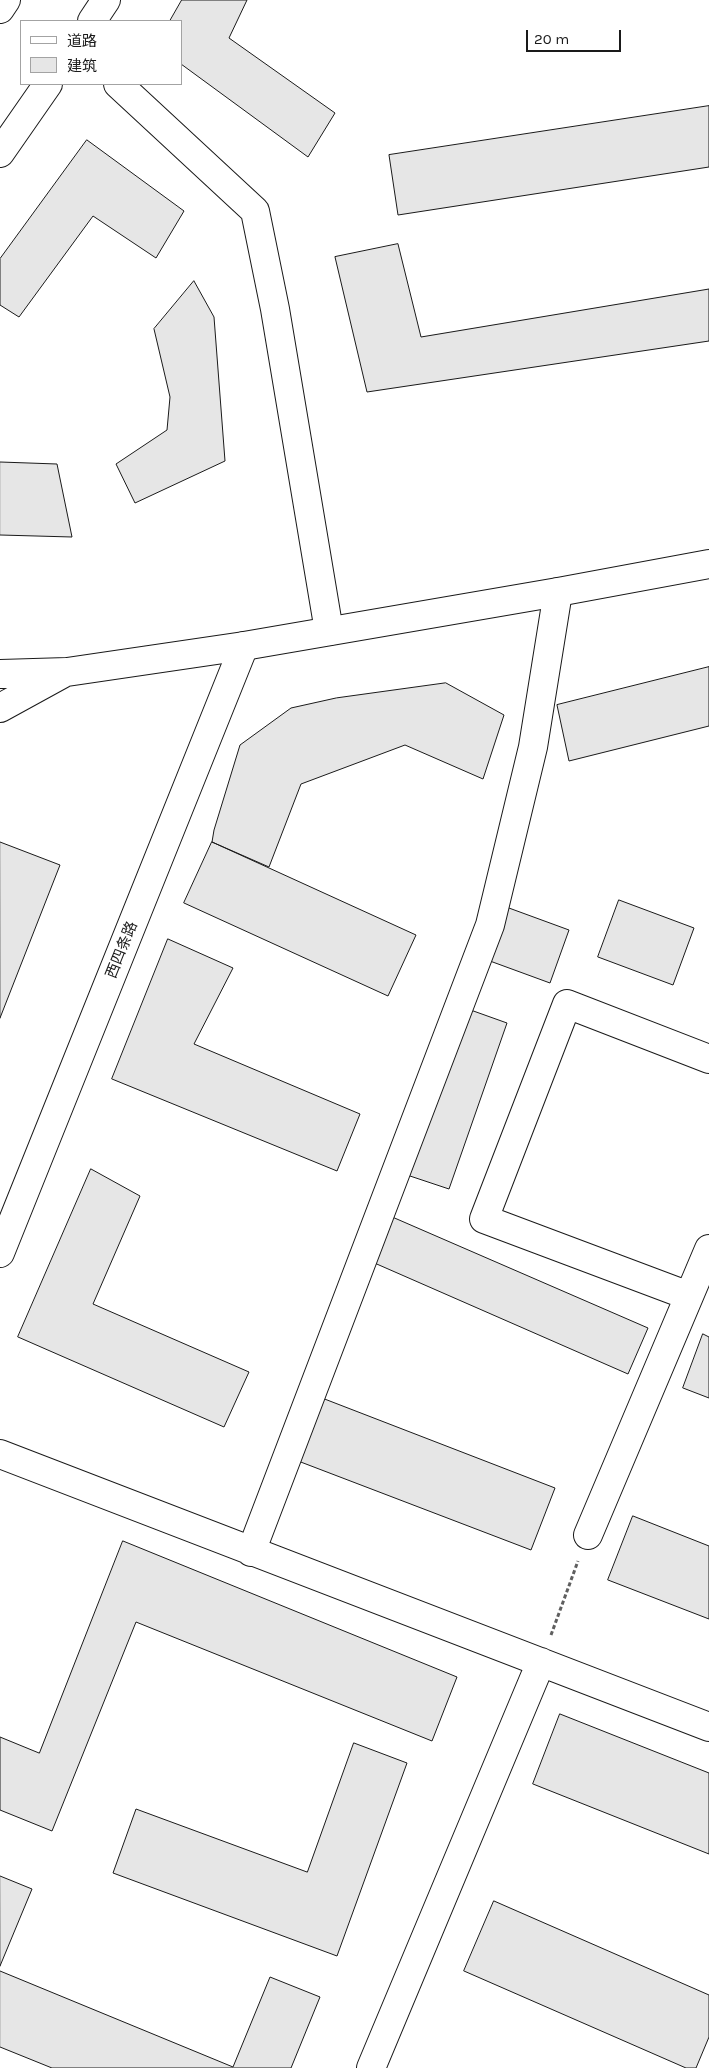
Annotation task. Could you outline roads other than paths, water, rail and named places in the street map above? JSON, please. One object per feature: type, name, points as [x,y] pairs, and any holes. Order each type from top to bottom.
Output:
[{"type":"street","points":[[0,8],[6,0]]},
{"type":"street","points":[[93,20],[106,0]]},
{"type":"street","points":[[0,153],[47,85]]},
{"type":"street","points":[[119,85],[255,211],[275,309],[329,631]]},
{"type":"street","points":[[0,674],[68,672],[244,646],[709,564]]},
{"type":"street","points":[[251,1552],[490,925],[533,747],[558,592]]},
{"type":"street","name":"西四条路","points":[[0,1254],[244,646]]},
{"type":"street","points":[[0,708],[68,672]]},
{"type":"street","points":[[689,1296],[484,1219],[567,1004],[709,1059]]},
{"type":"street","points":[[588,1535],[709,1249]]},
{"type":"street","points":[[0,1454],[709,1727]]},
{"type":"street","points":[[371,2068],[541,1662]]}]
